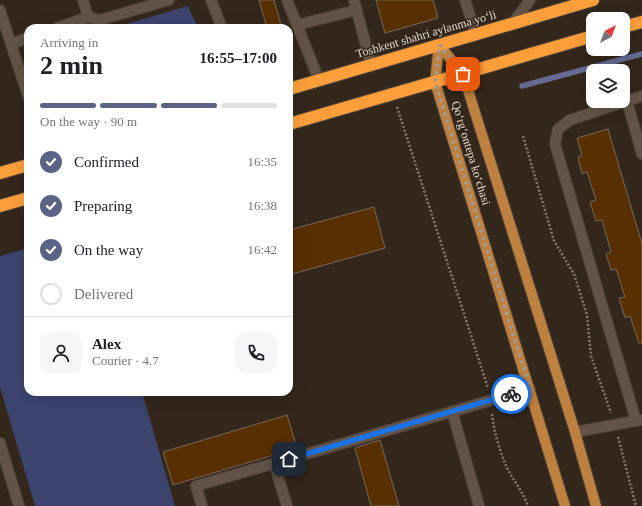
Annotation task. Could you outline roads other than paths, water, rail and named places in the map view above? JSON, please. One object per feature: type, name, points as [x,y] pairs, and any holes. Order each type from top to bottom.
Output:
[{"type":"highway","name":"Toshkent shahri aylanma yoʻli","points":[[293,87],[593,0]]},
{"type":"highway","points":[[630,25],[642,22]]},
{"type":"highway","points":[[293,123],[586,38]]},
{"type":"highway","points":[[0,173],[24,165]]},
{"type":"highway","points":[[0,206],[24,199]]},
{"type":"main road","name":"Qoʻrgʻontepa koʻchasi","points":[[440,45],[463,74],[596,506]]},
{"type":"main road","name":"Qoʻrgʻontepa koʻchasi","points":[[440,45],[435,82],[565,506]]},
{"type":"street","points":[[83,0],[88,17]]},
{"type":"street","points":[[68,24],[88,17],[100,20],[169,0]]},
{"type":"street","points":[[211,0],[220,24]]},
{"type":"street","points":[[287,0],[319,80]]},
{"type":"street","points":[[465,0],[476,34]]},
{"type":"street","points":[[512,24],[530,0]]},
{"type":"street","points":[[297,25],[356,5],[371,65]]},
{"type":"street","points":[[0,10],[7,40],[24,85]]},
{"type":"street","points":[[7,40],[24,38]]},
{"type":"street","points":[[630,100],[642,96]]},
{"type":"street","points":[[630,107],[638,124],[642,154]]},
{"type":"street","points":[[574,432],[639,420],[555,144],[556,136],[563,123],[606,108]]},
{"type":"street","points":[[202,506],[196,486],[530,389]]},
{"type":"street","points":[[452,411],[479,506]]},
{"type":"street","points":[[0,443],[19,506]]},
{"type":"street","points":[[274,463],[287,506]]},
{"type":"waterway","points":[[522,86],[642,54]]}]
